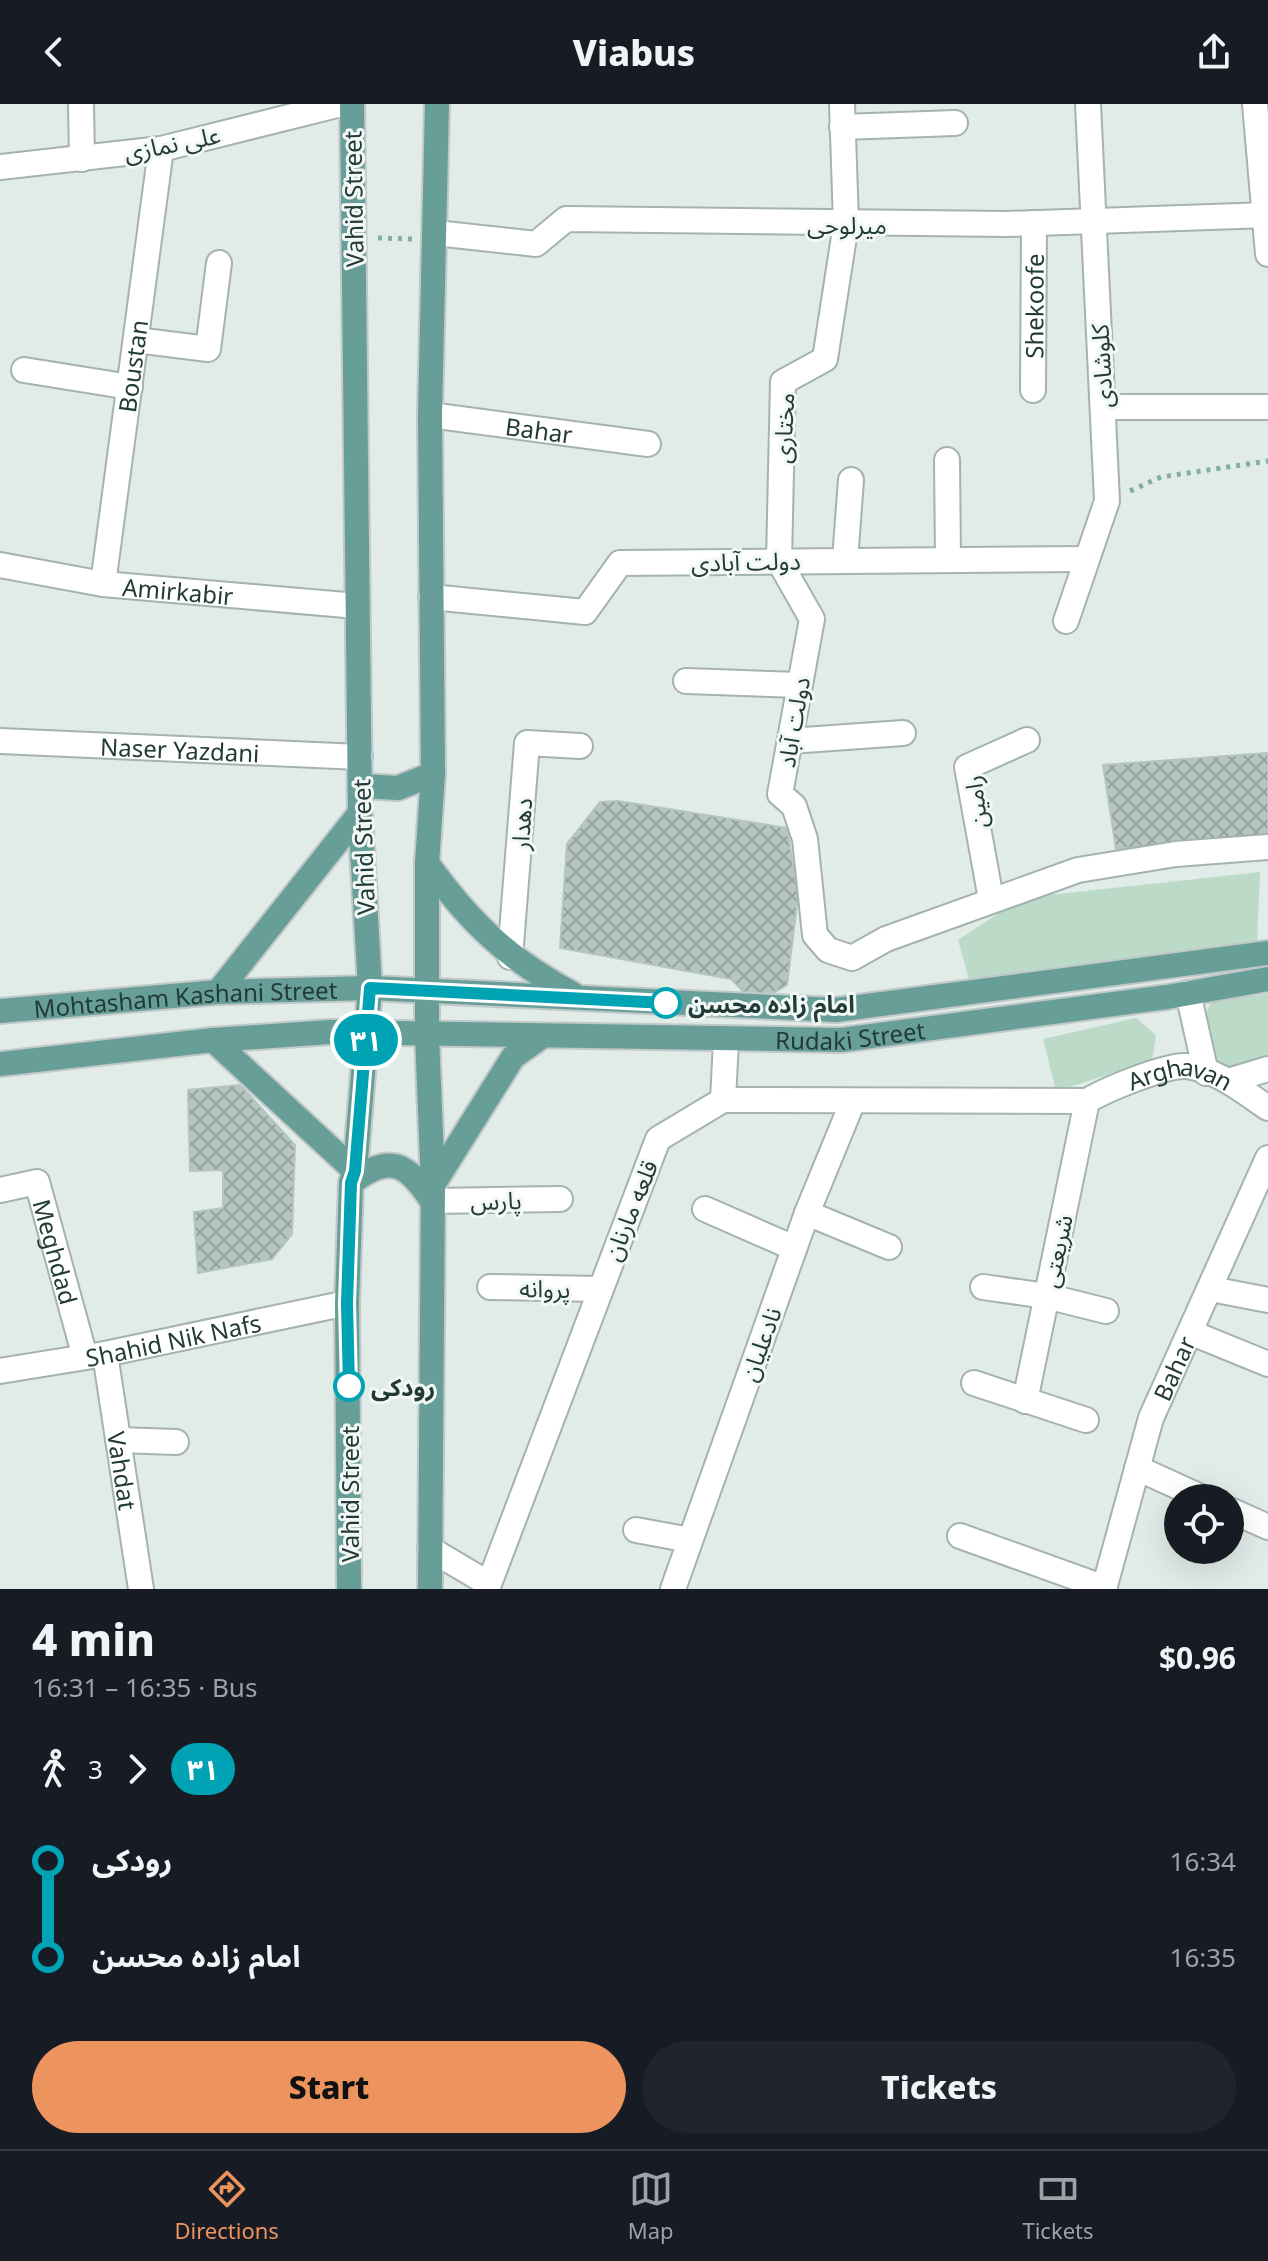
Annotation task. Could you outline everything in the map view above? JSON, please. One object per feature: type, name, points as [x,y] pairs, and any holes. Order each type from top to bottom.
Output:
[{"type":"main road","name":"Vahid Street","points":[[349,1589],[347,1303],[353,1177],[370,988],[360,813],[352,104]]},
{"type":"main road","points":[[430,1589],[432,1193],[427,1035],[427,863],[433,774],[430,415],[437,104]]},
{"type":"main road","points":[[361,786],[398,788],[433,774]]},
{"type":"main road","points":[[218,992],[360,813]]},
{"type":"main road","points":[[427,863],[456,903],[510,957],[583,999]]},
{"type":"main road","name":"Rudaki Street","points":[[428,990],[836,1010],[1268,953]]},
{"type":"main road","name":"Rudaki Street","points":[[427,1035],[639,1035],[726,1041],[841,1040],[1188,993],[1268,979]]},
{"type":"main road","name":"Mohtasham Kashani Street","points":[[0,1011],[218,992],[370,988],[428,990]]},
{"type":"main road","name":"Mohtasham Kashani Street","points":[[0,1064],[213,1040],[366,1033],[427,1035]]},
{"type":"main road","points":[[432,1193],[513,1057],[541,1037]]},
{"type":"main road","points":[[213,1040],[353,1177],[370,1169],[393,1165],[415,1174],[432,1193]]},
{"type":"street","points":[[81,104],[82,159]]},
{"type":"street","name":"علی نمازی","points":[[0,167],[161,149],[341,104]]},
{"type":"street","name":"کلوشادی","points":[[1066,621],[1107,501],[1088,104]]},
{"type":"street","points":[[1255,104],[1268,254]]},
{"type":"street","points":[[846,224],[842,116],[955,123]]},
{"type":"street","name":"Boustan","points":[[103,584],[161,149]]},
{"type":"street","name":"میرلوحی","points":[[436,237],[536,244],[566,219],[846,224],[1034,223],[1267,215]]},
{"type":"street","name":"Shekoofe","points":[[1033,390],[1034,223]]},
{"type":"street","name":"مختاری","points":[[779,561],[783,382],[825,359],[846,224]]},
{"type":"street","points":[[136,340],[208,349],[219,263]]},
{"type":"street","points":[[24,370],[130,387]]},
{"type":"street","points":[[1103,407],[1268,407]]},
{"type":"street","name":"Bahar","points":[[430,415],[648,444]]},
{"type":"street","points":[[947,460],[948,560]]},
{"type":"street","points":[[845,560],[851,480]]},
{"type":"street","name":"دولت آبادی","points":[[431,597],[585,612],[620,563],[1087,559]]},
{"type":"street","name":"دولت آباد","points":[[779,561],[812,619],[780,794],[794,806],[805,839],[815,935],[828,950],[852,958],[886,939],[991,899]]},
{"type":"street","name":"Amirkabir","points":[[0,565],[103,584],[357,606]]},
{"type":"street","points":[[686,681],[800,685]]},
{"type":"street","points":[[790,741],[903,733]]},
{"type":"street","name":"رامین","points":[[991,899],[967,767],[1027,740]]},
{"type":"street","name":"Naser Yazdani","points":[[0,741],[360,757]]},
{"type":"street","name":"دهدار","points":[[510,957],[527,743],[580,746]]},
{"type":"street","points":[[991,899],[1078,870],[1176,854],[1268,847]]},
{"type":"street","points":[[1188,993],[1217,1077],[1268,1069]]},
{"type":"street","points":[[726,1041],[723,1100],[1087,1101]]},
{"type":"street","name":"Arghavan","points":[[1087,1101],[1109,1087],[1185,1066],[1217,1077],[1268,1108]]},
{"type":"street","name":"قلعه مارنان","points":[[430,1549],[493,1587],[599,1289],[658,1139],[723,1100]]},
{"type":"street","name":"نادعلیان","points":[[673,1589],[794,1248],[853,1101]]},
{"type":"street","name":"شریعتی","points":[[1025,1401],[1087,1101]]},
{"type":"street","name":"Bahar","points":[[1104,1588],[1151,1418],[1192,1333],[1268,1158]]},
{"type":"street","name":"Meghdad","points":[[0,1190],[37,1182],[95,1355]]},
{"type":"street","name":"پارس","points":[[432,1193],[560,1199]]},
{"type":"street","points":[[705,1209],[794,1248]]},
{"type":"street","points":[[807,1213],[889,1247]]},
{"type":"street","name":"پروانه","points":[[490,1287],[599,1289]]},
{"type":"street","points":[[983,1287],[1046,1296],[1106,1311]]},
{"type":"street","points":[[1211,1289],[1268,1300]]},
{"type":"street","name":"Shahid Nik Nafs","points":[[0,1371],[95,1355],[347,1303]]},
{"type":"street","points":[[1192,1333],[1268,1364]]},
{"type":"street","name":"Vahdat","points":[[95,1355],[118,1440],[141,1589]]},
{"type":"street","points":[[974,1383],[1086,1420]]},
{"type":"street","points":[[118,1440],[176,1442]]},
{"type":"street","points":[[1137,1468],[1172,1484]]},
{"type":"street","points":[[1244,1516],[1268,1527]]},
{"type":"street","points":[[636,1530],[690,1540]]},
{"type":"street","points":[[960,1536],[1104,1588]]},
{"type":"path","points":[[353,237],[436,237]]},
{"type":"path","points":[[1107,501],[1161,477],[1268,461]]},
{"type":"green space","points":[[1260,872],[1257,943],[970,983],[958,940],[1022,898]]},
{"type":"green space","points":[[1268,994],[1268,1058],[1232,1070],[1215,1067],[1200,1026],[1211,1002]]},
{"type":"green space","points":[[1136,1018],[1156,1035],[1152,1061],[1056,1091],[1043,1039]]},
{"type":"building","points":[[1268,753],[1268,834],[1116,849],[1103,765]]},
{"type":"building","points":[[618,801],[787,828],[798,896],[787,985],[763,999],[748,996],[731,979],[560,948],[567,844],[600,802]]},
{"type":"building","points":[[240,1085],[295,1145],[292,1234],[272,1259],[198,1273],[194,1212],[223,1208],[223,1170],[190,1171],[188,1090]]},
{"type":"bus line","name":"۳۱","points":[[349,1386],[347,1303],[351,1183],[355,1171],[370,988],[666,1003]]},
{"type":"place","name":"امام زاده محسن","points":[[666,1003]]},
{"type":"place","name":"رودکی","points":[[349,1386]]}]
